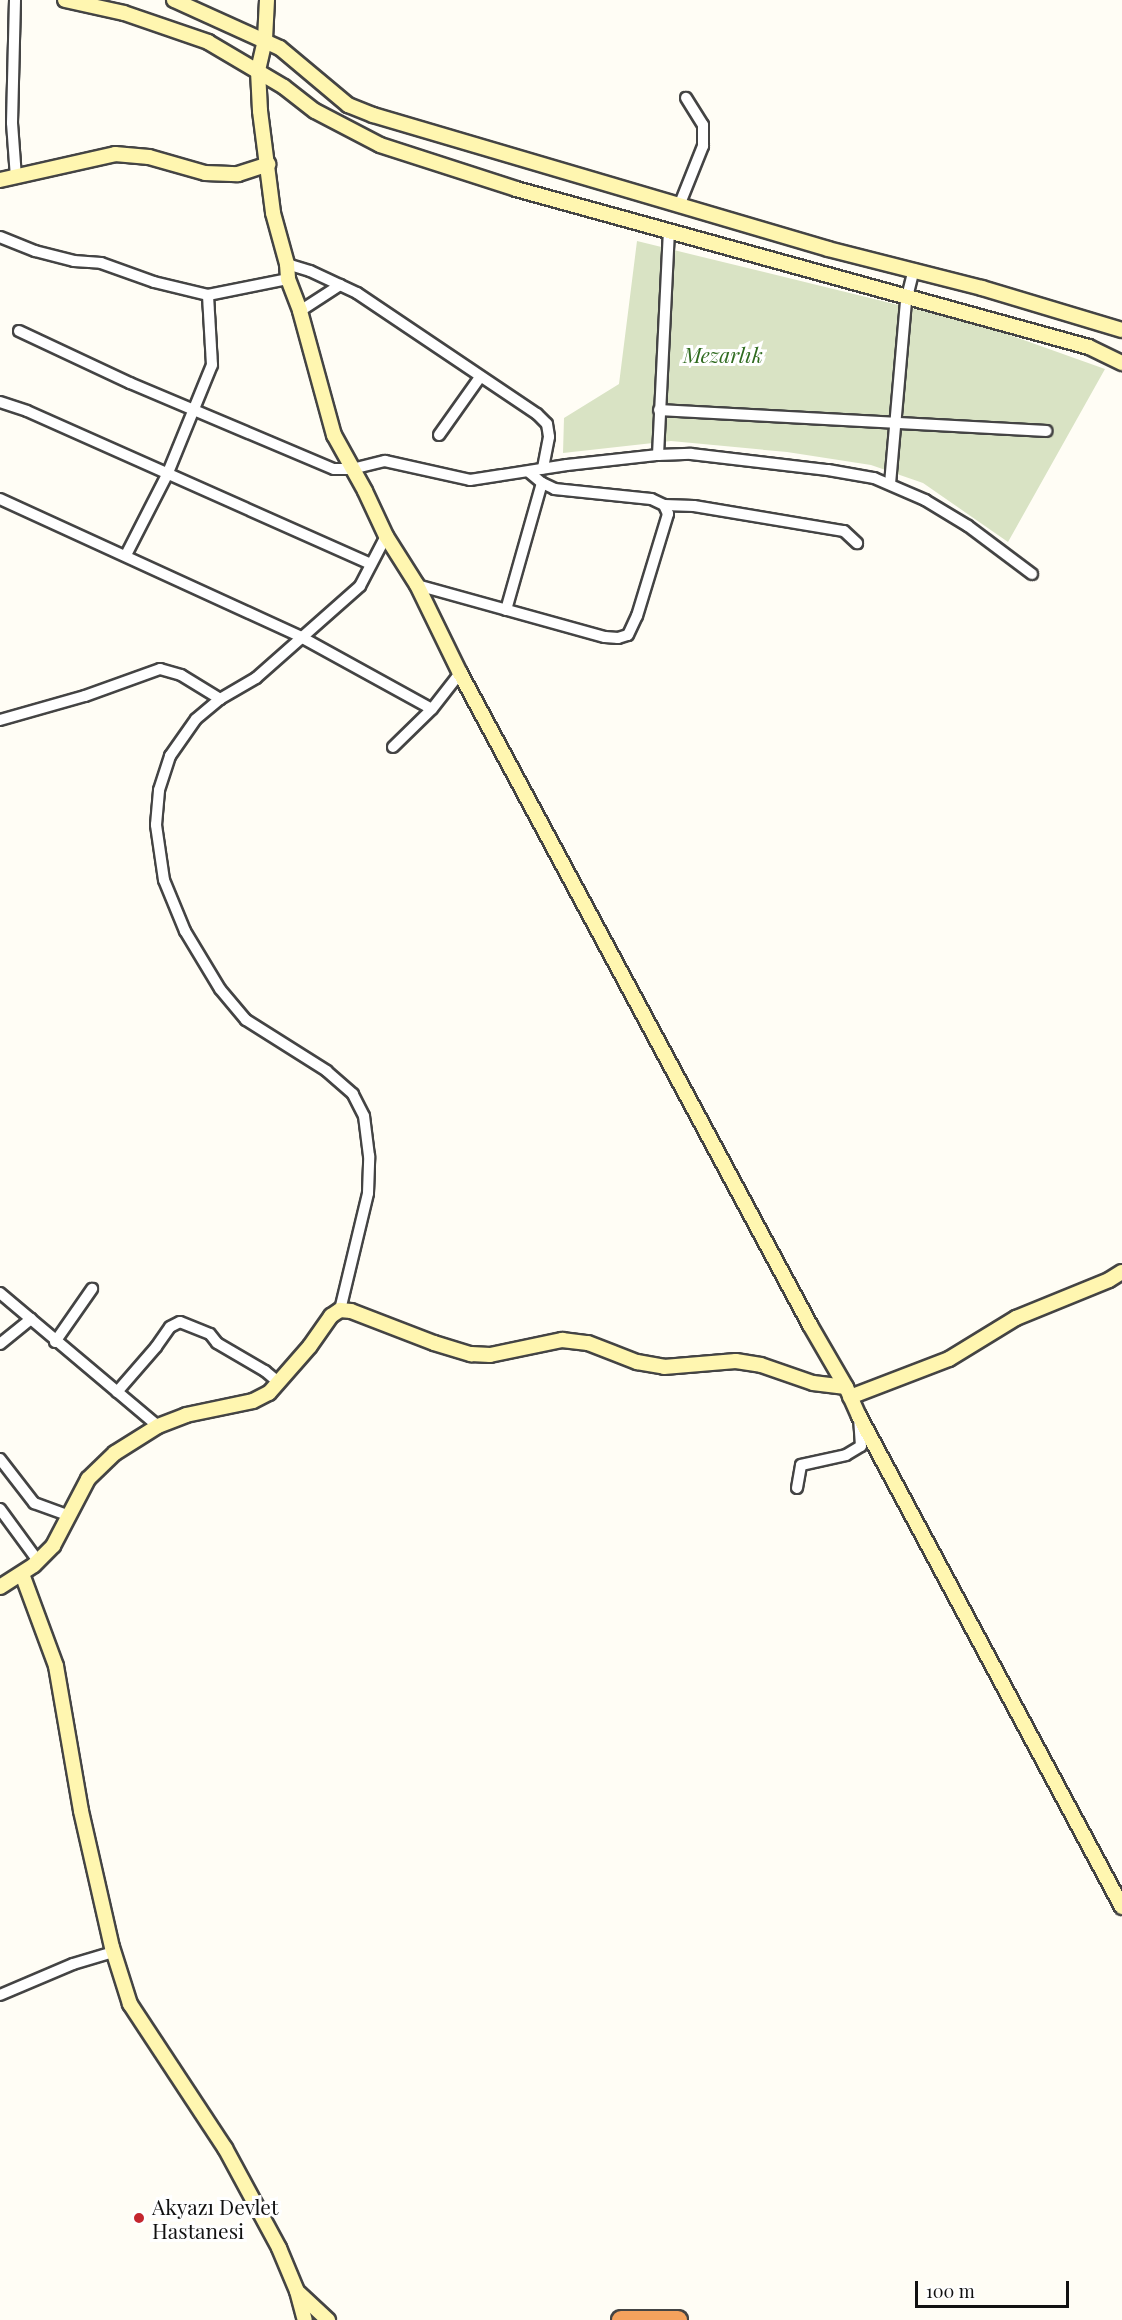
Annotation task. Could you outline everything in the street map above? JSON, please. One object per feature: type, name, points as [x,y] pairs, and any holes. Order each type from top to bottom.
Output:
[{"type":"highway","points":[[621,2320],[678,2320]]},
{"type":"street","points":[[15,0],[12,91],[16,177]]},
{"type":"street","points":[[65,0],[124,13],[208,42],[262,54],[280,48],[348,105],[373,115],[828,249],[914,269],[1075,314],[1122,330]]},
{"type":"street","points":[[174,0],[262,54],[315,111],[380,145],[516,189],[1089,347],[1122,363]]},
{"type":"street","points":[[267,0],[260,111],[273,213],[287,264],[288,279],[300,311],[334,435],[386,536],[417,585],[460,673],[804,1315],[848,1392],[1122,1907]]},
{"type":"street","points":[[679,206],[703,146],[703,124],[686,98]]},
{"type":"street","points":[[0,180],[115,154],[149,157],[204,173],[238,174],[268,164]]},
{"type":"street","points":[[658,455],[669,231]]},
{"type":"street","points":[[0,237],[35,251],[74,261],[101,263],[154,282],[208,295],[288,279]]},
{"type":"street","points":[[287,264],[310,271],[357,293],[537,414],[547,424],[549,437],[543,468]]},
{"type":"street","points":[[890,484],[907,296],[914,269]]},
{"type":"street","points":[[300,311],[340,285]]},
{"type":"street","points":[[126,555],[167,475],[212,365],[208,295]]},
{"type":"street","points":[[20,331],[195,411],[334,469],[352,469],[385,461],[470,480],[530,473],[543,468],[658,455],[691,454],[828,470],[874,478],[925,500],[968,526],[1032,574]]},
{"type":"street","points":[[439,435],[480,377]]},
{"type":"street","points":[[0,402],[27,411],[370,564]]},
{"type":"street","points":[[659,410],[1046,431]]},
{"type":"street","points":[[530,473],[542,483],[555,489],[651,499],[663,505],[694,506],[844,531],[857,543]]},
{"type":"street","points":[[506,610],[542,483]]},
{"type":"street","points":[[0,499],[302,637],[432,709]]},
{"type":"street","points":[[417,585],[605,637],[618,638],[628,635],[637,616],[668,514],[663,505]]},
{"type":"street","points":[[340,1310],[368,1193],[369,1156],[364,1116],[353,1094],[327,1071],[246,1020],[220,989],[185,932],[164,879],[156,825],[159,790],[170,756],[196,719],[220,699],[256,678],[360,586],[386,536]]},
{"type":"street","points":[[1,718],[85,696],[160,669],[181,675],[220,699]]},
{"type":"street","points":[[393,747],[432,709],[460,673]]},
{"type":"street","points":[[0,1587],[38,1562],[54,1546],[88,1479],[115,1453],[158,1426],[186,1415],[252,1401],[269,1393],[310,1346],[331,1316],[340,1310],[351,1311],[471,1354],[490,1355],[562,1340],[588,1343],[637,1362],[664,1367],[736,1361],[761,1365],[848,1392],[949,1359],[1016,1318],[1109,1280],[1122,1272]]},
{"type":"street","points":[[55,1341],[92,1289]]},
{"type":"street","points":[[0,1293],[4,1304],[31,1319],[158,1426]]},
{"type":"street","points":[[0,1344],[31,1319]]},
{"type":"street","points":[[117,1392],[170,1327],[180,1322],[210,1334],[218,1343],[265,1371],[278,1382]]},
{"type":"street","points":[[797,1488],[801,1465],[846,1455],[861,1446],[859,1416]]},
{"type":"street","points":[[0,1459],[34,1503],[69,1516]]},
{"type":"street","points":[[0,1509],[38,1562]]},
{"type":"street","points":[[22,1574],[56,1666],[81,1811],[113,1952],[130,2004],[225,2148],[279,2248],[297,2291],[305,2320]]},
{"type":"street","points":[[0,1995],[73,1964],[113,1952]]},
{"type":"street","points":[[297,2291],[328,2320]]},
{"type":"green space","name":"Mezarlık","points":[[637,241],[984,326],[1105,369],[1008,542],[923,483],[871,465],[787,452],[671,441],[563,453],[564,418],[619,384]]},
{"type":"place","name":"Akyazı Devlet Hastanesi","points":[[139,2218]]}]
